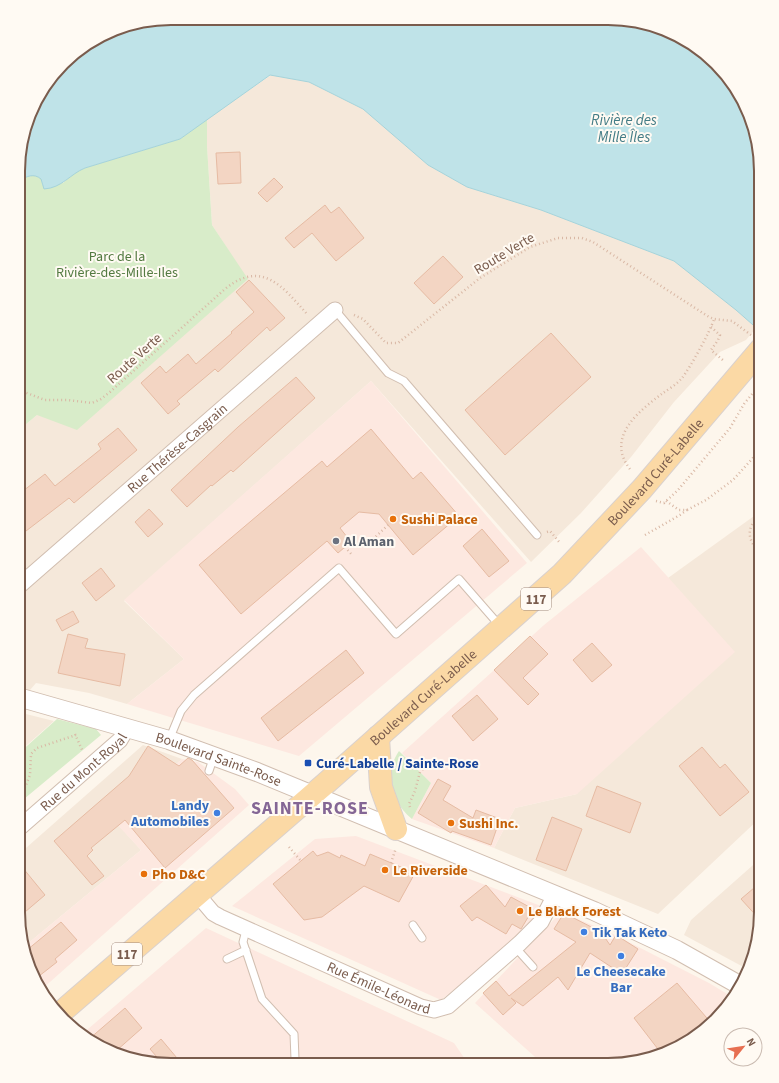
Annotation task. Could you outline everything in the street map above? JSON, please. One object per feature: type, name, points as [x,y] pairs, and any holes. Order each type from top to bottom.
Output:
[{"type":"main road","name":"Boulevard Curé-Labelle","points":[[63,1010],[502,629],[558,578],[599,537],[642,489],[754,351]]},
{"type":"main road","points":[[378,737],[381,787],[397,836]]},
{"type":"street","name":"Rue Thérèse-Casgrain","points":[[25,581],[335,310]]},
{"type":"street","name":"Boulevard Sainte-Rose","points":[[25,699],[169,740],[212,763],[312,795],[397,836],[554,895],[677,950],[735,983]]},
{"type":"street","name":"Rue du Mont-Royal","points":[[25,823],[120,740],[127,728]]},
{"type":"street","name":"Rue Émile-Léonard","points":[[197,894],[213,913],[246,930],[421,1007],[434,1010],[442,1009],[453,1002],[515,947],[541,922],[554,895]]},
{"type":"lane","points":[[335,310],[388,373],[404,381],[538,535]]},
{"type":"lane","points":[[169,740],[181,711],[194,695],[339,568],[396,634],[459,579],[502,629]]},
{"type":"lane","points":[[413,925],[422,938]]},
{"type":"lane","points":[[246,930],[243,938],[262,999],[294,1034],[292,1058]]},
{"type":"lane","points":[[515,947],[533,967]]},
{"type":"lane","points":[[227,959],[246,950]]},
{"type":"path","name":"Route Verte","points":[[352,314],[363,319],[386,343],[398,342],[480,278],[530,247],[558,238],[576,237],[593,242],[714,319],[732,321],[754,342]]},
{"type":"path","name":"Route Verte","points":[[25,392],[48,401],[68,400],[92,403],[97,402],[225,289],[245,277],[261,276],[271,279],[284,288],[311,318]]},
{"type":"path","points":[[630,469],[621,450],[621,443],[627,427],[645,408],[682,378],[714,319]]},
{"type":"path","points":[[711,326],[717,330],[720,335],[711,350],[724,361]]},
{"type":"path","name":"Boulevard Curé-Labelle","points":[[655,500],[659,503],[666,502],[678,490],[730,428],[744,404],[754,392]]},
{"type":"path","points":[[645,534],[680,516],[687,510],[715,495],[725,487],[754,456]]},
{"type":"path","points":[[666,502],[676,509],[687,510]]},
{"type":"path","points":[[754,522],[749,536],[754,545]]},
{"type":"path","points":[[370,542],[388,524]]},
{"type":"path","points":[[550,531],[560,543]]},
{"type":"path","points":[[345,547],[353,556]]},
{"type":"path","points":[[73,729],[83,752]]},
{"type":"path","points":[[25,784],[30,775],[29,758],[36,750],[76,734]]},
{"type":"path","points":[[410,809],[409,804],[415,791],[420,772],[435,757]]},
{"type":"path","points":[[391,863],[397,836]]},
{"type":"path","points":[[289,847],[300,861]]},
{"type":"shaded area","points":[[271,75],[309,82],[363,109],[428,165],[467,187],[541,210],[674,261],[736,310],[754,326],[754,330],[746,340],[720,352],[674,402],[631,457],[581,513],[531,562],[371,381],[124,601],[184,659],[127,704],[89,693],[36,683],[25,696],[25,425],[37,415],[247,279],[212,225],[207,146],[207,119]]},
{"type":"shaded area","points":[[371,381],[527,563],[299,756],[127,704],[184,659],[124,600]]},
{"type":"shaded area","points":[[754,516],[754,824],[658,914],[494,848],[515,808],[577,794],[668,578]]},
{"type":"shaded area","points":[[641,547],[735,652],[577,794],[515,808],[494,848],[412,819],[431,783],[402,753],[544,625]]},
{"type":"shaded area","points":[[25,714],[54,721],[25,747]]},
{"type":"shaded area","points":[[143,745],[182,759],[112,818],[141,850],[28,943],[25,922],[25,849]]},
{"type":"shaded area","points":[[182,759],[198,762],[235,789],[249,805],[46,986],[36,968],[28,943],[141,850],[112,819]]},
{"type":"shaded area","points":[[356,836],[541,906],[525,932],[441,1000],[232,906],[315,839]]},
{"type":"shaded area","points":[[754,864],[754,922],[749,950],[743,967],[684,935],[691,920]]},
{"type":"shaded area","points":[[561,912],[611,933],[709,983],[728,994],[718,1008],[704,1022],[673,1043],[646,1053],[618,1058],[536,1058],[475,1003]]},
{"type":"shaded area","points":[[206,928],[454,1043],[464,1058],[161,1058],[133,1053],[115,1047],[86,1031]]},
{"type":"green space","name":"Parc de la Rivière-des-Mille-Iles","points":[[207,119],[207,146],[212,225],[248,279],[77,430],[37,415],[25,425],[25,178],[33,176],[39,177],[42,179],[42,185],[63,183],[75,172],[85,168],[180,139]]},
{"type":"green space","points":[[57,719],[96,729],[101,735],[25,798],[25,748]]},
{"type":"green space","points":[[399,751],[431,783],[412,819],[394,796],[392,787],[391,769]]},
{"type":"water","name":"Rivière des Mille Îles","points":[[161,25],[618,25],[637,28],[673,40],[697,55],[724,82],[743,115],[749,133],[754,161],[754,326],[674,261],[541,210],[467,187],[428,165],[363,109],[309,82],[270,75],[180,139],[85,168],[56,186],[50,188],[44,189],[41,179],[36,176],[25,178],[25,161],[30,133],[40,106],[55,82],[82,55],[106,40],[133,30]]},
{"type":"building","points":[[240,152],[241,183],[218,184],[216,153]]},
{"type":"building","points":[[274,178],[283,187],[267,202],[258,193]]},
{"type":"building","points":[[325,205],[331,213],[339,207],[364,238],[336,261],[312,233],[294,248],[285,238]]},
{"type":"building","points":[[443,256],[463,277],[434,304],[414,283]]},
{"type":"building","points":[[249,280],[285,318],[270,331],[267,327],[218,372],[215,369],[177,401],[180,404],[168,414],[141,383],[160,366],[166,373],[188,354],[196,364],[232,333],[231,332],[254,312],[236,292]]},
{"type":"building","points":[[551,333],[591,377],[505,455],[465,410]]},
{"type":"building","points":[[296,377],[315,398],[233,472],[231,470],[212,486],[211,485],[187,507],[171,490],[238,427]]},
{"type":"building","points":[[118,428],[137,450],[74,503],[69,498],[26,531],[25,489],[45,474],[55,486],[101,449],[98,444]]},
{"type":"building","points":[[371,429],[413,479],[421,472],[459,516],[413,555],[379,514],[359,512],[340,528],[351,542],[338,553],[327,541],[241,614],[199,565],[322,461],[327,467]]},
{"type":"building","points":[[149,509],[163,524],[148,537],[135,522]]},
{"type":"building","points":[[482,529],[509,561],[489,577],[463,546]]},
{"type":"building","points":[[101,568],[115,586],[96,601],[82,583]]},
{"type":"building","points":[[73,611],[79,622],[62,631],[56,620]]},
{"type":"building","points":[[68,634],[88,639],[85,648],[125,654],[120,686],[58,673]]},
{"type":"building","points":[[530,636],[548,654],[523,678],[539,694],[528,705],[494,670]]},
{"type":"building","points":[[592,643],[612,665],[592,682],[573,660]]},
{"type":"building","points":[[346,650],[364,673],[278,741],[261,718]]},
{"type":"building","points":[[477,695],[498,719],[473,741],[452,716]]},
{"type":"building","points":[[148,746],[179,766],[188,758],[192,760],[234,808],[165,868],[125,820],[91,848],[93,850],[87,856],[104,876],[92,885],[54,841],[129,776]]},
{"type":"building","points":[[702,747],[720,768],[725,764],[749,792],[720,816],[679,766]]},
{"type":"building","points":[[438,779],[451,786],[443,800],[473,818],[476,810],[500,819],[491,845],[452,831],[451,833],[418,813]]},
{"type":"building","points":[[597,786],[641,803],[630,833],[586,816]]},
{"type":"building","points":[[552,817],[582,829],[566,871],[536,860]]},
{"type":"building","points":[[313,851],[317,856],[328,852],[340,858],[341,855],[365,866],[370,854],[415,873],[399,902],[364,886],[322,917],[304,920],[273,884]]},
{"type":"building","points":[[25,871],[45,895],[25,912]]},
{"type":"building","points":[[486,885],[505,907],[511,897],[533,909],[521,929],[512,924],[506,934],[477,917],[472,921],[460,906]]},
{"type":"building","points":[[754,888],[754,913],[741,899]]},
{"type":"building","points":[[564,913],[601,932],[610,945],[616,935],[638,949],[622,974],[590,953],[568,990],[558,977],[523,1006],[511,998],[516,1003],[503,1015],[483,993],[496,981],[509,996],[576,942],[554,929]]},
{"type":"building","points":[[61,922],[77,940],[55,959],[57,962],[39,976],[30,948]]},
{"type":"building","points":[[677,983],[707,1019],[697,1028],[673,1043],[658,1049],[634,1018]]},
{"type":"building","points":[[125,1008],[142,1028],[119,1048],[106,1043],[94,1035]]},
{"type":"building","points":[[161,1039],[177,1058],[157,1058],[150,1049]]},
{"type":"place","name":"Sushi Palace","points":[[393,519]]},
{"type":"place","name":"Al Aman","points":[[336,541]]},
{"type":"place","name":"Curé-Labelle / Sainte-Rose","points":[[308,763]]},
{"type":"place","name":"Landy Automobiles","points":[[217,813]]},
{"type":"place","name":"Sushi Inc.","points":[[451,823]]},
{"type":"place","name":"Le Riverside","points":[[385,870]]},
{"type":"place","name":"Pho D&C","points":[[144,874]]},
{"type":"place","name":"Le Black Forest","points":[[520,911]]},
{"type":"place","name":"Tik Tak Keto","points":[[584,932]]},
{"type":"place","name":"Le Cheesecake Bar","points":[[621,956]]},
{"type":"district","name":"SAINTE-ROSE","points":[[310,808]]}]
